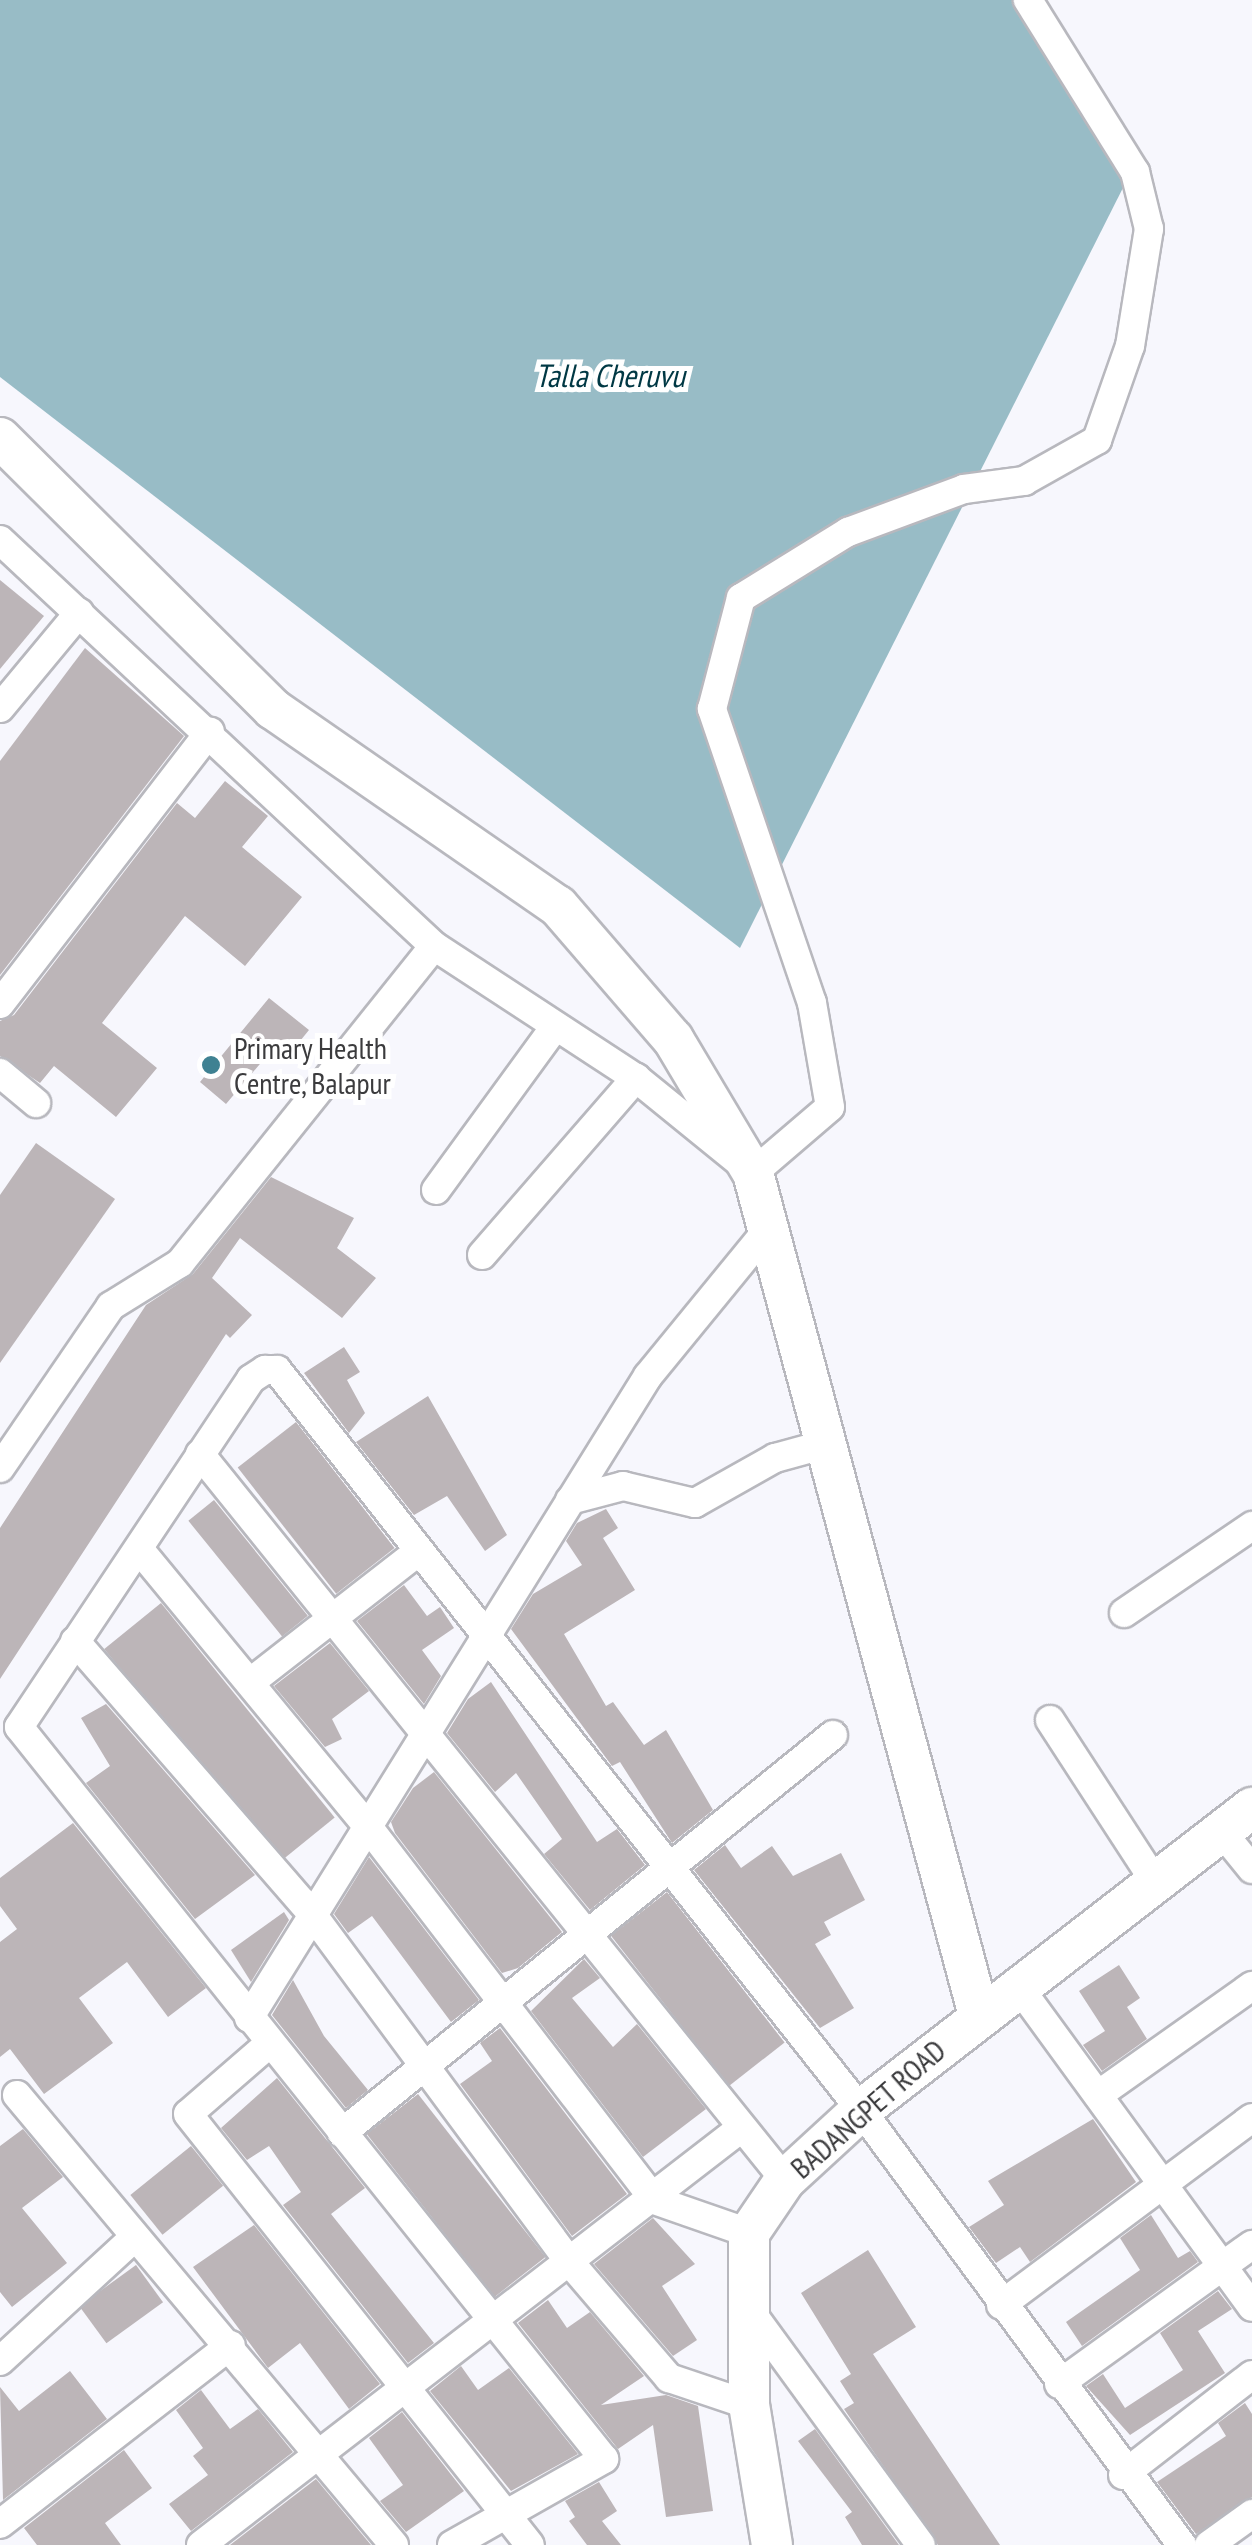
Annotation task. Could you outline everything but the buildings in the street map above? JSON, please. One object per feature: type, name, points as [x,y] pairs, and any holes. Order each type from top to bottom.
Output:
[{"type":"street","points":[[753,1174],[830,1106],[812,1003],[712,708],[740,598],[848,532],[964,489],[1024,481],[1098,440],[1130,346],[1149,229],[1135,172],[1028,0]]},
{"type":"street","points":[[0,438],[273,710],[558,906],[673,1039],[753,1174],[770,1228],[830,1443],[978,2015]]},
{"type":"street","points":[[0,540],[210,732],[434,946],[636,1078],[753,1174]]},
{"type":"street","points":[[0,708],[79,613]]},
{"type":"street","points":[[0,1004],[210,732]]},
{"type":"street","points":[[0,1468],[111,1306],[180,1263],[434,946]]},
{"type":"street","points":[[436,1190],[555,1026]]},
{"type":"street","points":[[0,1073],[36,1103]]},
{"type":"street","points":[[482,1256],[636,1078]]},
{"type":"street","points":[[248,2018],[430,1736],[485,1636],[648,1376],[770,1228]]},
{"type":"street","points":[[452,2545],[604,2459],[22,1738],[20,1720],[200,1454],[252,1379],[277,1370],[861,2110],[1124,2475],[1182,2545]]},
{"type":"street","points":[[570,1500],[624,1486],[695,1503],[775,1458],[830,1443]]},
{"type":"street","points":[[200,1454],[334,1614],[784,2180]]},
{"type":"street","points":[[1124,1613],[1252,1526]]},
{"type":"street","points":[[139,1549],[252,1681],[369,1828],[654,2200],[749,2233],[749,2406],[772,2545]]},
{"type":"street","points":[[252,1681],[418,1552]]},
{"type":"street","points":[[75,1642],[312,1914],[567,2260],[670,2378],[749,2406]]},
{"type":"street","points":[[1050,1720],[1154,1880]]},
{"type":"street","points":[[342,2132],[833,1734]]},
{"type":"street","points":[[1236,1819],[1252,1869]]},
{"type":"street","name":"BADANGPET ROAD","points":[[749,2233],[784,2180],[861,2110],[978,2015],[1236,1819]]},
{"type":"street","points":[[1018,1986],[1252,2307]]},
{"type":"street","points":[[1098,2095],[1252,1986]]},
{"type":"street","points":[[270,2043],[188,2114],[530,2545]]},
{"type":"street","points":[[17,2096],[230,2345],[394,2545]]},
{"type":"street","points":[[1001,2305],[1252,2118]]},
{"type":"street","points":[[201,2545],[490,2315],[654,2200],[740,2128]]},
{"type":"street","points":[[0,2362],[135,2237]]},
{"type":"street","points":[[1059,2384],[1252,2245]]},
{"type":"street","points":[[747,2306],[920,2545]]},
{"type":"street","points":[[0,2524],[230,2345]]},
{"type":"street","points":[[1124,2475],[1252,2375]]},
{"type":"street","points":[[1209,2545],[1252,2514]]},
{"type":"water","name":"Talla Cheruvu","points":[[0,0],[1030,0],[1138,158],[740,948],[0,377]]},
{"type":"place","name":"Primary Health Centre, Balapur","points":[[211,1065]]}]
